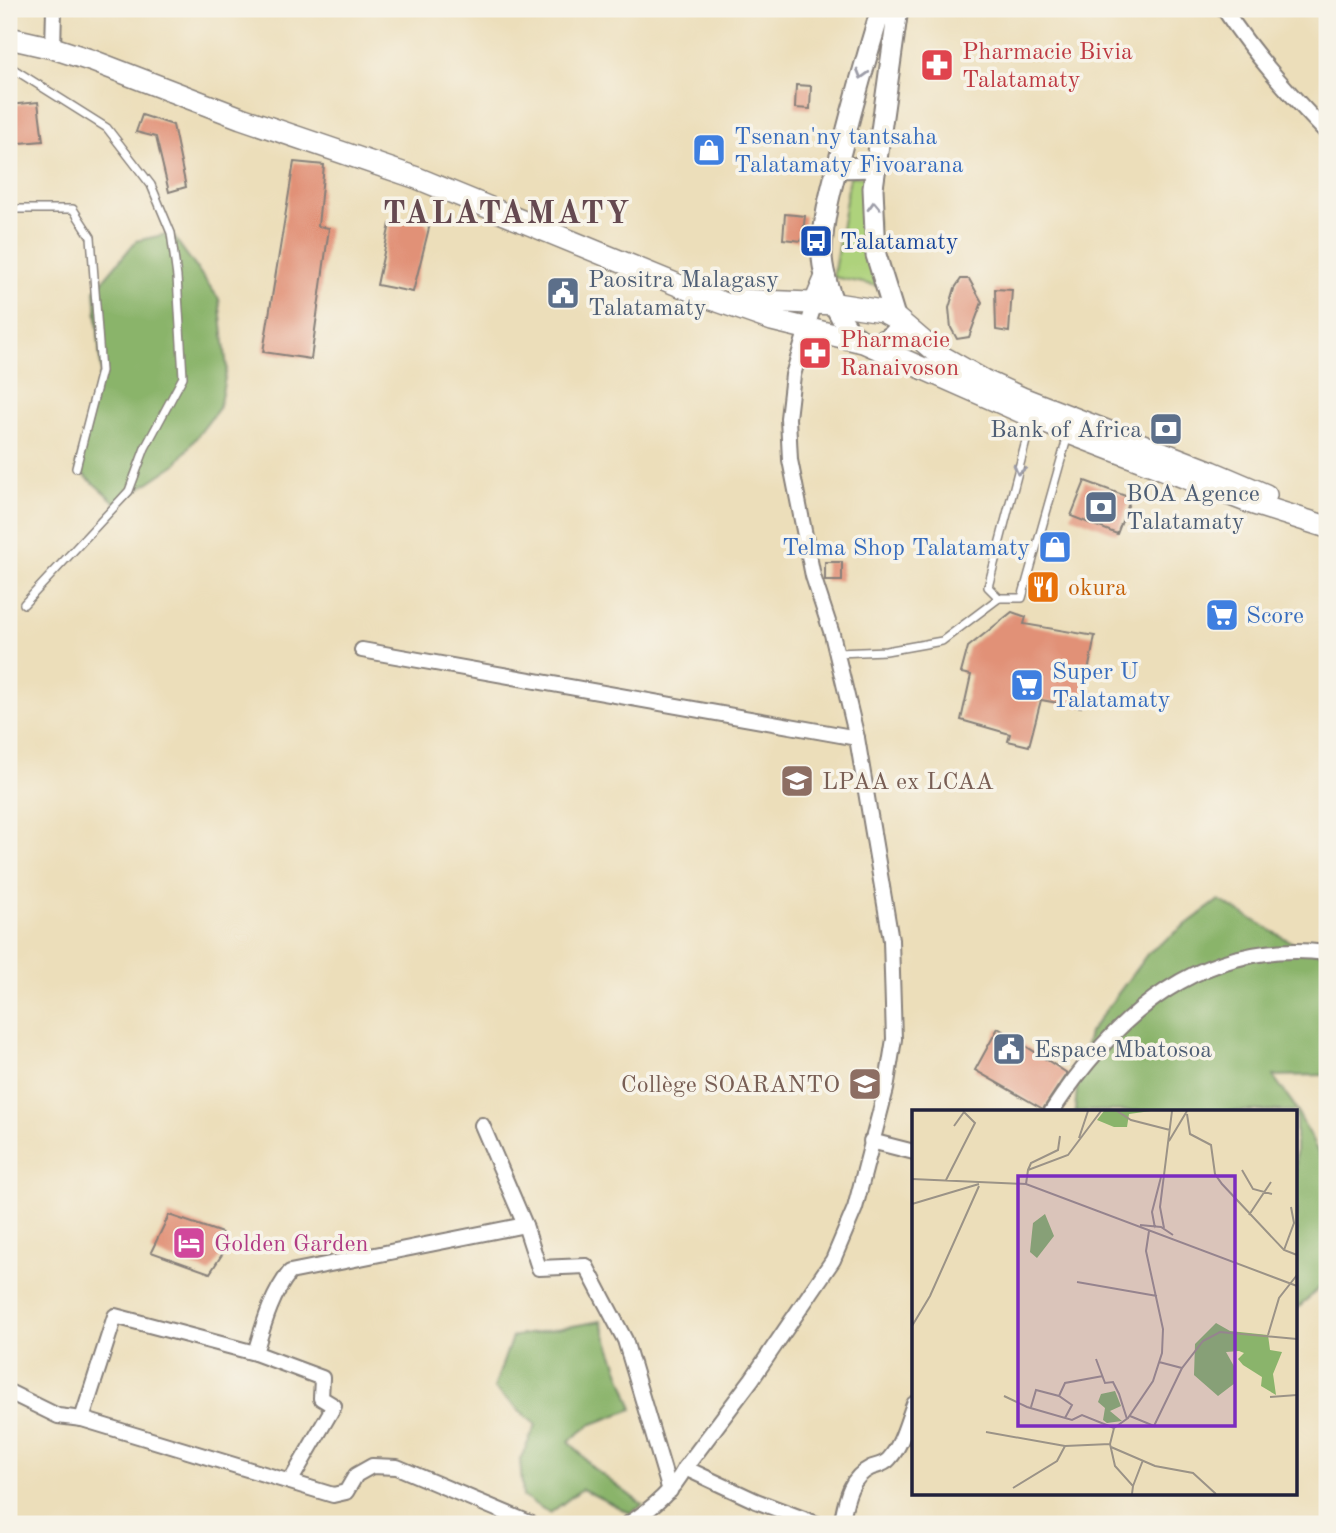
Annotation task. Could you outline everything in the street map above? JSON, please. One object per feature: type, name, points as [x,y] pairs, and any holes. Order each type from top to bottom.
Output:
[{"type":"main road","points":[[881,9],[823,223],[825,304],[863,342],[1071,426],[1262,493],[1326,527]]},
{"type":"main road","points":[[9,38],[53,48],[241,118],[417,178],[712,299],[806,330],[873,343],[889,338],[895,332],[897,320],[876,256],[873,188],[898,9]]},
{"type":"main road","points":[[837,168],[876,167]]},
{"type":"main road","points":[[712,299],[825,304],[882,311],[939,355],[1036,412]]},
{"type":"street","points":[[53,48],[54,9]]},
{"type":"street","points":[[1224,9],[1279,83],[1327,133]]},
{"type":"street","points":[[628,1524],[677,1483],[833,1260],[855,1208],[886,1089],[894,1039],[891,940],[858,738],[837,653],[813,576],[789,460],[788,418],[793,375],[806,330],[825,304]]},
{"type":"street","points":[[362,650],[858,738]]},
{"type":"street","points":[[1053,1110],[1079,1070],[1138,1010],[1189,975],[1245,955],[1305,950],[1327,953]]},
{"type":"street","points":[[482,1125],[525,1225],[539,1268],[586,1266],[625,1340],[670,1491]]},
{"type":"street","points":[[871,1141],[912,1151]]},
{"type":"street","points":[[256,1353],[269,1307],[280,1284],[290,1272],[525,1225]]},
{"type":"street","points":[[82,1419],[115,1316],[256,1353],[322,1378],[321,1398],[334,1406],[290,1482]]},
{"type":"street","points":[[9,1392],[58,1416],[82,1419],[333,1495],[346,1492],[356,1475],[372,1466],[397,1467],[532,1524]]},
{"type":"street","points":[[841,1524],[849,1490],[856,1477],[887,1462],[896,1451],[912,1409]]},
{"type":"street","points":[[685,1468],[756,1501],[817,1524]]},
{"type":"lane","points":[[9,68],[15,69],[107,128],[151,185],[171,233],[177,277],[183,377],[145,448],[129,491],[24,604]]},
{"type":"lane","points":[[9,209],[73,209],[91,237],[101,371],[76,468]]},
{"type":"lane","points":[[999,598],[988,587],[1036,412]]},
{"type":"lane","points":[[837,653],[886,651],[942,641],[999,598],[1022,598],[1071,426]]},
{"type":"green space","points":[[850,176],[875,178],[878,286],[833,277]]},
{"type":"green space","points":[[171,233],[219,299],[227,368],[219,408],[176,464],[117,504],[76,468],[101,371],[95,290],[136,241]]},
{"type":"green space","points":[[1219,900],[1305,950],[1327,953],[1327,1075],[1273,1076],[1297,1110],[1075,1110],[1078,1075],[1089,1033],[1148,953]]},
{"type":"green space","points":[[1298,1113],[1327,1170],[1327,1281],[1298,1308]]},
{"type":"green space","points":[[601,1321],[633,1409],[590,1425],[569,1441],[593,1468],[643,1505],[630,1513],[582,1489],[550,1513],[523,1497],[520,1460],[536,1425],[494,1388],[512,1337]]},
{"type":"building","points":[[796,85],[811,86],[810,109],[795,108]]},
{"type":"building","points":[[38,102],[43,141],[9,144],[9,105]]},
{"type":"building","points":[[142,115],[173,125],[186,187],[169,192],[156,137],[136,132]]},
{"type":"building","points":[[294,162],[324,165],[318,226],[329,228],[311,359],[263,352]]},
{"type":"building","points":[[785,214],[805,216],[802,241],[783,239]]},
{"type":"building","points":[[412,217],[424,220],[429,228],[413,292],[377,285],[390,224],[403,224]]},
{"type":"building","points":[[961,279],[969,279],[982,302],[969,337],[957,339],[951,328],[949,308],[955,288]]},
{"type":"building","points":[[995,289],[1012,290],[1009,332],[996,330]]},
{"type":"building","name":"BOA Agence Talatamaty","points":[[1085,481],[1131,498],[1117,534],[1071,516]]},
{"type":"building","points":[[825,562],[842,562],[842,581],[825,581]]},
{"type":"building","name":"Super U Talatamaty","points":[[1012,612],[1026,617],[1024,624],[1095,636],[1081,707],[1041,700],[1029,746],[1008,741],[1010,734],[961,720],[971,675],[961,673],[968,647]]},
{"type":"building","name":"Espace Mbatosoa","points":[[998,1028],[1067,1073],[1043,1109],[975,1070]]},
{"type":"building","name":"Golden Garden","points":[[169,1215],[222,1233],[223,1253],[210,1273],[151,1252]]},
{"type":"place","name":"Pharmacie Bivia Talatamaty","points":[[937,65]]},
{"type":"place","name":"Tsenan'ny tantsaha Talatamaty Fivoarana","points":[[709,150]]},
{"type":"place","name":"Talatamaty","points":[[816,241]]},
{"type":"place","name":"Paositra Malagasy Talatamaty","points":[[563,293]]},
{"type":"place","name":"Pharmacie Ranaivoson","points":[[815,353]]},
{"type":"place","name":"Bank of Africa","points":[[1166,429]]},
{"type":"place","name":"BOA Agence Talatamaty","points":[[1101,507]]},
{"type":"place","name":"Telma Shop Talatamaty","points":[[1055,547]]},
{"type":"place","name":"okura","points":[[1043,587]]},
{"type":"place","name":"Score","points":[[1222,615]]},
{"type":"place","name":"Super U Talatamaty","points":[[1027,685]]},
{"type":"place","name":"LPAA ex LCAA","points":[[797,781]]},
{"type":"place","name":"Espace Mbatosoa","points":[[1009,1049]]},
{"type":"place","name":"Collège SOARANTO","points":[[865,1084]]},
{"type":"place","name":"Golden Garden","points":[[189,1243]]},
{"type":"district","name":"TALATAMATY","points":[[507,212]]}]
